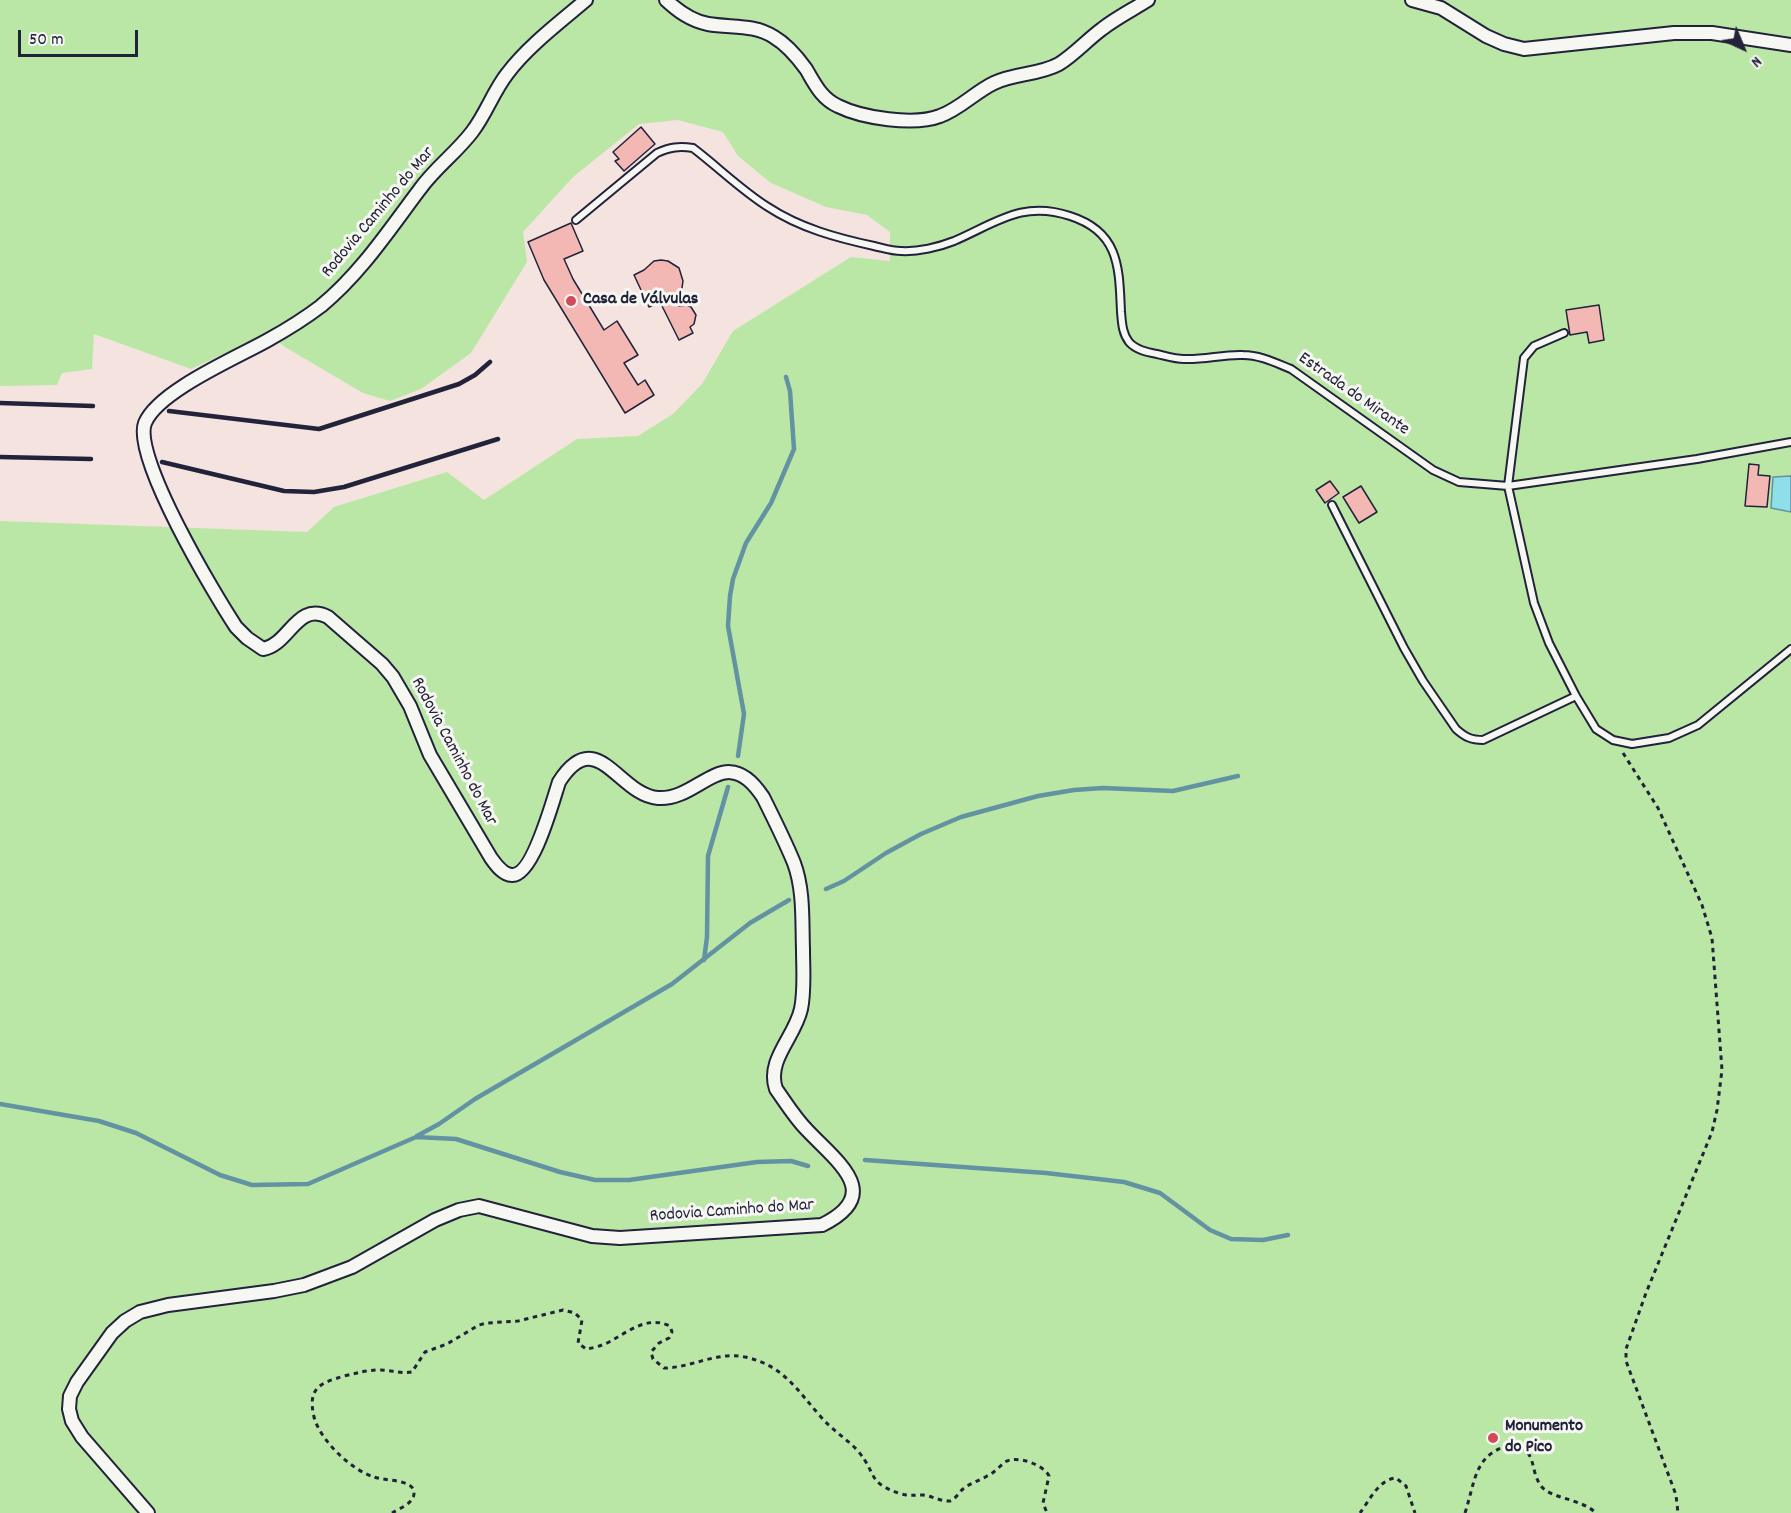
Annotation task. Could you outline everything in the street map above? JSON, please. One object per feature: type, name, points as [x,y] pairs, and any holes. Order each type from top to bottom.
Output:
[{"type":"street","name":"Rodovia Caminho do Mar","points":[[148,1513],[82,1437],[72,1422],[69,1409],[70,1396],[77,1382],[106,1341],[125,1321],[140,1312],[168,1305],[274,1291],[329,1277],[352,1267],[435,1220],[459,1210],[479,1206],[592,1236],[620,1238],[822,1225],[846,1209],[852,1195],[852,1184],[848,1174],[837,1159],[800,1123],[774,1083],[774,1067],[798,1021],[803,998],[800,883],[795,864],[756,786],[740,774],[726,772],[670,797],[659,798],[647,796],[605,764],[585,759],[573,764],[559,783],[529,863],[519,874],[510,875],[501,870],[491,858],[430,755],[410,706],[393,677],[382,664],[322,614],[306,615],[296,621],[279,643],[263,649],[246,638],[236,627],[170,511],[147,452],[145,424],[159,406],[200,375],[267,341],[300,321],[344,285],[370,256],[427,180],[474,130],[507,74],[523,56],[586,0]]},
{"type":"street","points":[[666,0],[678,12],[707,24],[764,30],[778,39],[797,57],[821,94],[839,107],[881,118],[921,120],[940,116],[996,82],[1044,71],[1059,64],[1100,30],[1148,0]]},
{"type":"street","points":[[1412,0],[1441,8],[1486,36],[1524,49],[1674,33],[1712,33],[1791,45]]},
{"type":"lane","name":"Estrada do Mirante","points":[[576,220],[657,153],[670,147],[681,146],[693,148],[767,207],[806,227],[846,240],[900,251],[918,250],[952,242],[1004,217],[1025,210],[1048,211],[1071,216],[1089,225],[1105,238],[1114,252],[1118,266],[1122,326],[1131,344],[1138,349],[1183,359],[1244,355],[1266,358],[1291,369],[1310,381],[1433,470],[1459,482],[1508,486],[1697,459],[1791,442]]},
{"type":"lane","points":[[1564,333],[1534,346],[1524,358],[1508,486],[1533,603],[1549,643],[1596,729],[1613,740],[1632,744],[1669,738],[1698,725],[1791,649]]},
{"type":"lane","points":[[1332,505],[1404,648],[1456,729],[1463,735],[1471,740],[1493,737],[1576,696]]},
{"type":"path","points":[[1613,740],[1643,782],[1658,808],[1702,905],[1712,938],[1716,982],[1722,1070],[1712,1132],[1646,1293],[1626,1349],[1626,1361],[1676,1495],[1678,1513]]},
{"type":"path","points":[[392,1513],[413,1498],[412,1486],[407,1482],[367,1475],[332,1448],[316,1424],[313,1397],[316,1390],[324,1382],[363,1371],[412,1372],[425,1352],[447,1344],[479,1325],[518,1321],[563,1310],[575,1313],[582,1320],[578,1343],[586,1349],[608,1343],[640,1324],[658,1322],[667,1324],[672,1329],[669,1338],[651,1352],[653,1359],[664,1368],[682,1367],[717,1357],[743,1356],[766,1364],[788,1378],[798,1388],[822,1418],[860,1454],[874,1480],[889,1490],[908,1496],[924,1495],[948,1501],[953,1500],[968,1485],[989,1476],[1006,1462],[1014,1460],[1034,1463],[1046,1471],[1049,1476],[1043,1503],[1047,1513]]},
{"type":"path","points":[[1465,1513],[1476,1477],[1486,1456],[1499,1447],[1515,1443],[1531,1455],[1542,1486],[1550,1494],[1577,1501],[1596,1513]]},
{"type":"path","points":[[1360,1513],[1383,1484],[1389,1479],[1396,1478],[1406,1486],[1415,1513]]},
{"type":"green space","points":[[0,0],[1791,0],[1791,476],[1773,477],[1771,508],[1791,512],[1791,1513],[0,1513],[0,521],[307,532],[334,507],[447,472],[484,500],[577,439],[638,436],[673,414],[702,384],[733,331],[851,257],[890,261],[890,232],[867,215],[826,207],[771,183],[738,156],[723,132],[678,120],[639,124],[573,177],[523,232],[527,262],[471,353],[421,389],[390,401],[363,393],[267,334],[191,369],[94,334],[92,369],[62,373],[57,385],[0,386]]},
{"type":"water","points":[[1791,476],[1791,512],[1771,508],[1773,477]]},
{"type":"building","points":[[641,127],[655,144],[624,171],[615,161],[619,159],[613,152]]},
{"type":"building","name":"Casa de Válvulas","points":[[571,223],[583,251],[564,259],[573,279],[604,330],[617,321],[638,355],[624,363],[638,385],[645,380],[654,395],[625,413],[544,280],[528,242]]},
{"type":"building","points":[[654,261],[668,261],[679,268],[683,281],[682,288],[675,297],[679,306],[691,307],[696,315],[694,324],[690,327],[693,333],[679,340],[660,302],[649,307],[634,275]]},
{"type":"building","points":[[1599,305],[1604,340],[1589,343],[1587,332],[1570,335],[1566,310]]},
{"type":"building","points":[[1749,464],[1759,465],[1758,475],[1770,476],[1767,507],[1745,506]]},
{"type":"building","points":[[1330,481],[1339,493],[1325,503],[1316,490]]},
{"type":"building","points":[[1361,486],[1377,512],[1359,523],[1343,497]]},
{"type":"waterway","points":[[738,756],[744,714],[728,626],[730,596],[733,579],[746,543],[771,503],[794,449],[790,391],[786,377]]},
{"type":"waterway","points":[[826,889],[844,881],[886,853],[921,834],[961,817],[1038,796],[1074,790],[1103,788],[1173,791],[1238,776]]},
{"type":"waterway","points":[[704,960],[707,937],[708,856],[728,787]]},
{"type":"waterway","points":[[417,1136],[475,1099],[672,984],[750,923],[789,900]]},
{"type":"waterway","points":[[0,1104],[99,1121],[136,1133],[220,1175],[252,1185],[308,1184],[416,1137],[456,1139],[560,1172],[595,1180],[629,1180],[757,1162],[791,1161],[808,1166]]},
{"type":"waterway","points":[[865,1160],[1046,1173],[1124,1182],[1160,1193],[1210,1230],[1231,1239],[1263,1240],[1288,1235]]},
{"type":"railway","points":[[169,411],[319,429],[459,384],[475,375],[490,362]]},
{"type":"railway","points":[[0,403],[93,406]]},
{"type":"railway","points":[[162,462],[284,491],[314,492],[344,487],[498,439]]},
{"type":"railway","points":[[0,457],[91,459]]},
{"type":"place","name":"Casa de Válvulas","points":[[571,301]]},
{"type":"place","name":"Monumento do Pico","points":[[1493,1438]]}]
